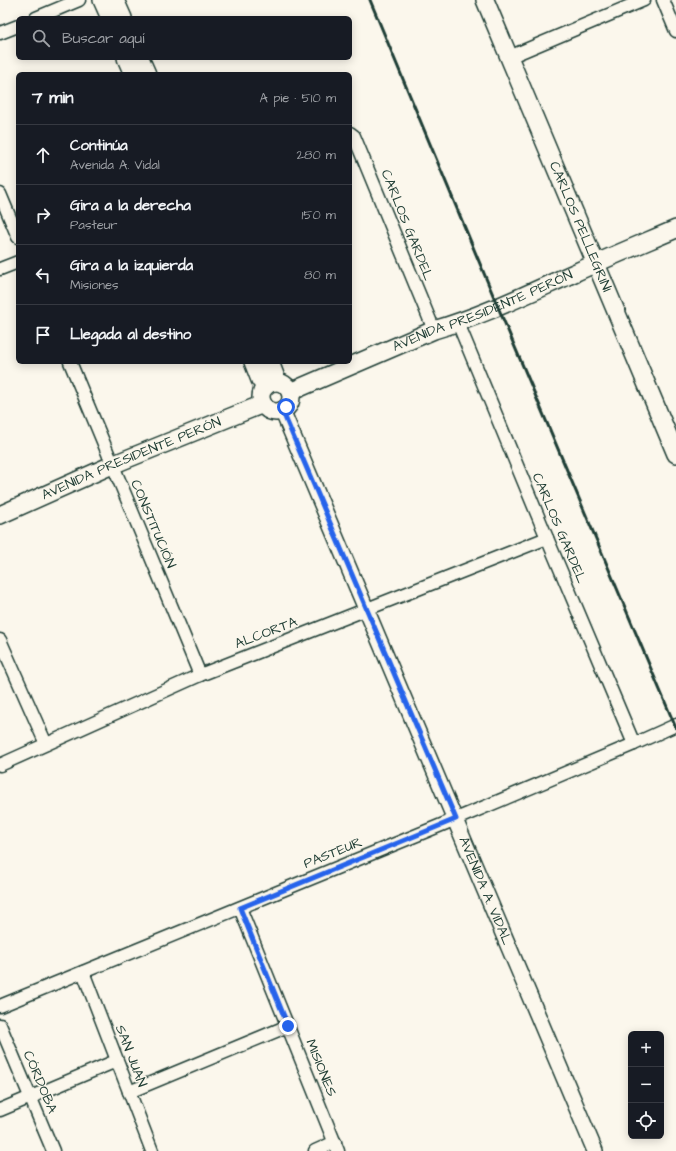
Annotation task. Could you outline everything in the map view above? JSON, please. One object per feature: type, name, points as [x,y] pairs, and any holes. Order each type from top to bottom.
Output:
[{"type":"main road","points":[[102,0],[109,16]]},
{"type":"main road","points":[[115,0],[122,16]]},
{"type":"main road","name":"CARLOS PELLEGRINI","points":[[485,0],[676,454]]},
{"type":"main road","points":[[127,60],[132,72]]},
{"type":"main road","points":[[141,60],[146,72]]},
{"type":"main road","name":"AVENIDA PRESIDENTE PERÓN","points":[[290,392],[434,330],[458,323],[498,307],[595,263],[676,230]]},
{"type":"main road","points":[[254,364],[260,380],[270,384],[282,384],[290,392],[289,402],[282,410],[275,412],[265,407],[261,394],[270,384],[275,374],[271,364]]},
{"type":"main road","name":"AVENIDA PRESIDENTE PERÓN","points":[[0,515],[112,465],[263,404]]},
{"type":"street","points":[[41,16],[79,0]]},
{"type":"street","points":[[509,57],[644,0]]},
{"type":"street","points":[[663,0],[676,31]]},
{"type":"street","points":[[0,33],[16,27]]},
{"type":"street","name":"CARLOS GARDEL","points":[[352,134],[354,136],[434,330]]},
{"type":"street","points":[[0,194],[16,232]]},
{"type":"street","points":[[0,269],[16,263]]},
{"type":"street","name":"CARLOS GARDEL","points":[[458,323],[634,744]]},
{"type":"street","name":"CONSTITUCIÓN","points":[[71,364],[200,675]]},
{"type":"street","name":"AVENIDA A. VIDAL","points":[[282,410],[595,1151]]},
{"type":"street","name":"ALCORTA","points":[[0,765],[200,675],[547,538]]},
{"type":"street","points":[[0,640],[46,744]]},
{"type":"street","name":"PASTEUR","points":[[0,1006],[456,819],[634,744],[676,724]]},
{"type":"street","name":"MISIONES","points":[[240,908],[337,1147]]},
{"type":"street","name":"SAN JUAN","points":[[83,972],[116,1061],[152,1151]]},
{"type":"street","name":"CÓRDOBA","points":[[0,1025],[53,1151]]},
{"type":"street","points":[[128,1092],[288,1026]]},
{"type":"street","points":[[0,1110],[116,1061]]},
{"type":"street","points":[[315,1151],[337,1147]]},
{"type":"railway","points":[[370,0],[676,728]]},
{"type":"route","points":[[286,407],[282,410],[456,819],[240,908],[288,1026]]}]
